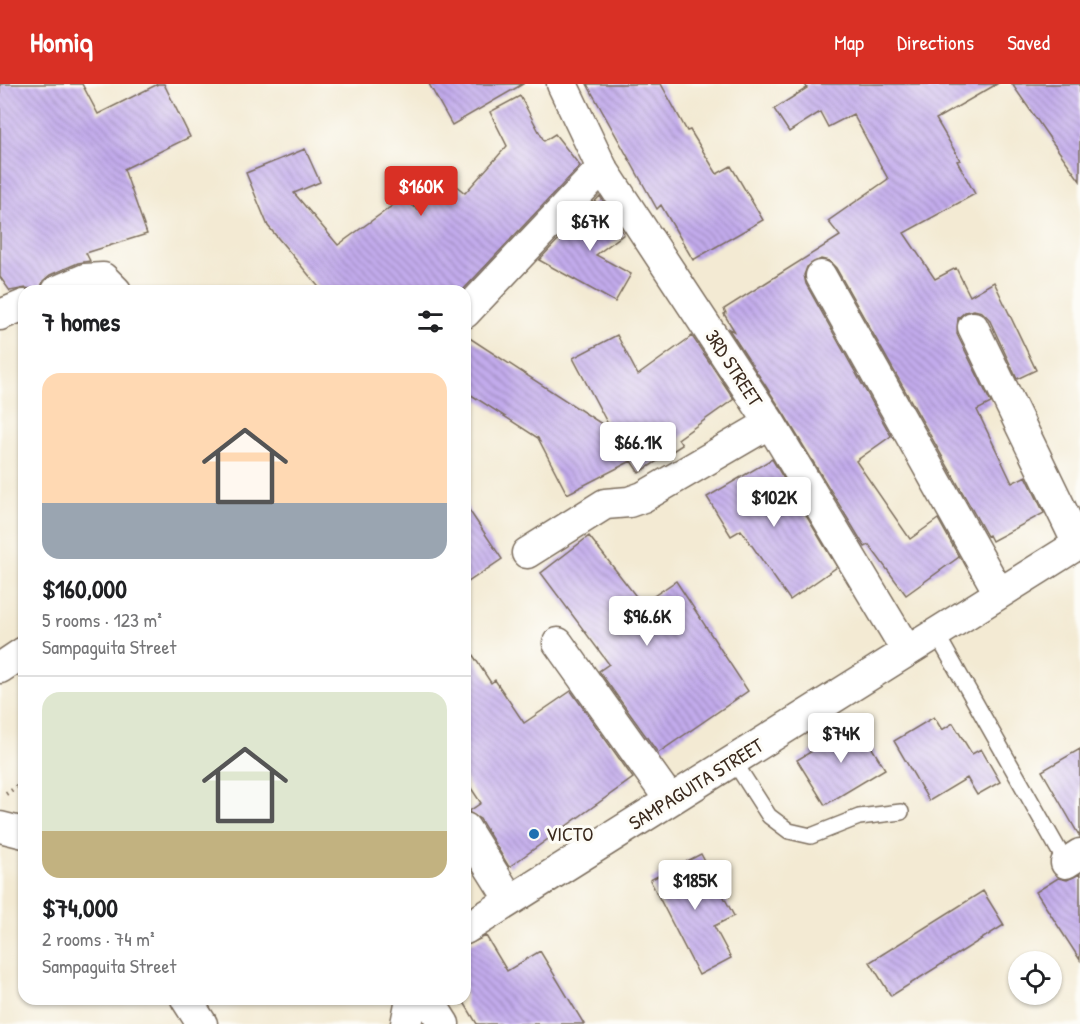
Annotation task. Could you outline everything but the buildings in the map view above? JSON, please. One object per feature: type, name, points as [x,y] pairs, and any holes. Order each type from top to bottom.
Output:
[{"type":"street","name":"3RD STREET","points":[[562,84],[602,168],[770,423],[907,651]]},
{"type":"street","points":[[471,307],[602,168]]},
{"type":"street","points":[[821,276],[999,593]]},
{"type":"street","points":[[71,285],[85,279],[110,285]]},
{"type":"street","points":[[0,315],[18,308]]},
{"type":"street","points":[[973,327],[1079,543]]},
{"type":"street","points":[[527,553],[605,504],[629,502],[643,497],[770,423]]},
{"type":"street","name":"SAMPAGUITA STREET","points":[[471,925],[1079,543]]},
{"type":"street","points":[[558,643],[670,800]]},
{"type":"street","points":[[0,669],[18,656]]},
{"type":"street","points":[[0,827],[18,832]]},
{"type":"street","points":[[471,838],[510,900]]},
{"type":"street","points":[[190,1005],[201,1024]]},
{"type":"street","points":[[406,1024],[410,1005]]},
{"type":"street","points":[[432,1005],[444,1024]]},
{"type":"lane","points":[[936,633],[1073,858]]},
{"type":"lane","points":[[733,760],[769,816],[789,831],[811,836],[859,817],[901,812]]},
{"type":"path","points":[[0,797],[18,786]]},
{"type":"place","name":"VICTO","points":[[534,834]]}]
